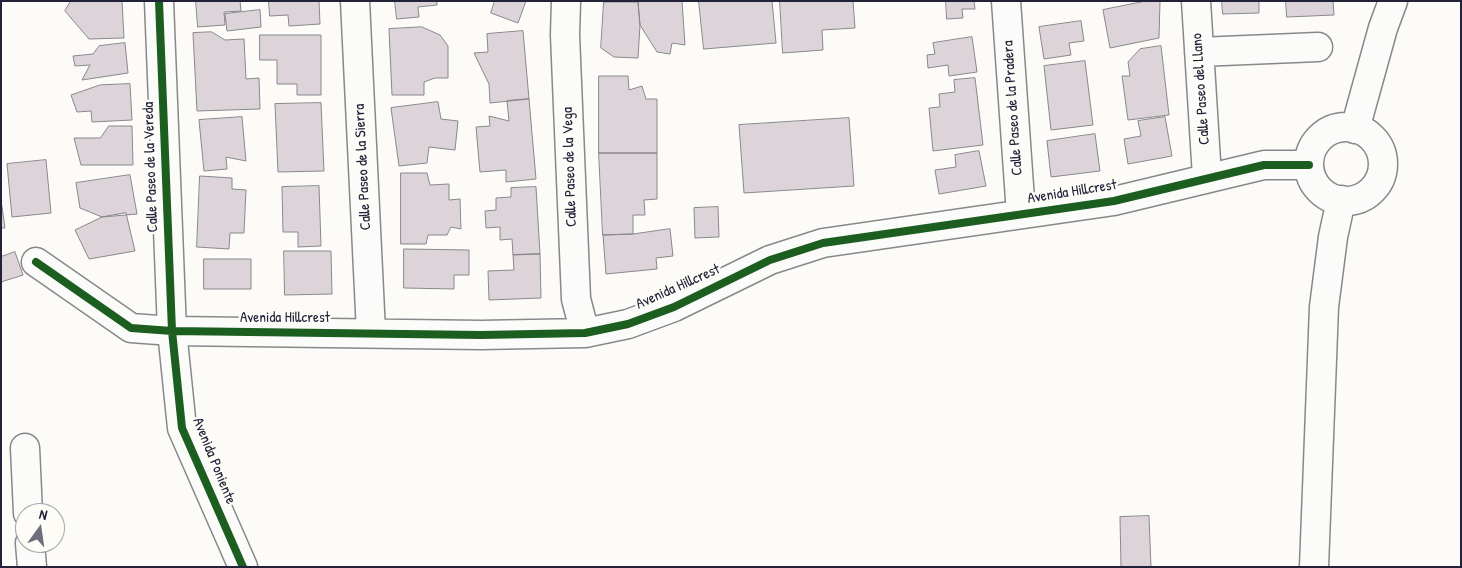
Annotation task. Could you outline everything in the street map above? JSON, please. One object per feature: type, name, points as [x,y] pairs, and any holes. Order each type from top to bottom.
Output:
[{"type":"street","name":"Calle Paseo de la Vereda","points":[[159,1],[172,331]]},
{"type":"street","name":"Calle Paseo de la Sierra","points":[[355,1],[371,332]]},
{"type":"street","name":"Calle Paseo de la Vega","points":[[566,1],[565,35],[576,299],[585,332]]},
{"type":"street","name":"Calle Paseo de la Pradera","points":[[1006,1],[1020,214]]},
{"type":"street","name":"Calle Paseo del Llano","points":[[1196,1],[1207,177]]},
{"type":"street","points":[[1355,129],[1383,28],[1394,1]]},
{"type":"street","points":[[1199,52],[1318,47]]},
{"type":"street","points":[[1344,128],[1355,129],[1374,140],[1380,149],[1383,171],[1372,191],[1362,197],[1341,200],[1328,196],[1319,188],[1312,178],[1309,165],[1313,149],[1323,135],[1344,128]]},
{"type":"street","name":"Avenida Hillcrest","points":[[36,262],[131,328],[172,331],[371,332],[481,335],[585,332],[628,324],[674,307],[770,260],[823,243],[1114,201],[1207,177],[1264,165],[1309,165]]},
{"type":"street","points":[[1314,567],[1324,307],[1333,237],[1341,200]]},
{"type":"street","name":"Avenida Poniente","points":[[172,331],[182,428],[243,567]]},
{"type":"street","points":[[25,448],[28,503]]},
{"type":"street","points":[[31,553],[32,567]]},
{"type":"building","points":[[71,1],[122,1],[124,38],[89,39],[65,11]]},
{"type":"building","points":[[196,1],[240,1],[241,11],[224,12],[225,25],[198,27]]},
{"type":"building","points":[[269,1],[319,1],[320,24],[289,26],[288,15],[270,16]]},
{"type":"building","points":[[395,1],[437,1],[437,5],[418,7],[419,17],[397,19]]},
{"type":"building","points":[[495,1],[526,1],[518,23],[491,13]]},
{"type":"building","points":[[682,1],[685,45],[672,43],[670,54],[657,52],[640,25],[638,2]]},
{"type":"building","points":[[699,1],[772,1],[776,43],[704,49]]},
{"type":"building","points":[[780,1],[853,1],[855,28],[822,30],[823,50],[783,53]]},
{"type":"building","points":[[946,1],[974,1],[975,9],[962,9],[963,18],[947,19]]},
{"type":"building","points":[[1146,1],[1160,1],[1159,38],[1110,48],[1103,10]]},
{"type":"building","points":[[1222,1],[1259,1],[1259,13],[1223,14]]},
{"type":"building","points":[[1286,1],[1333,1],[1334,15],[1287,17]]},
{"type":"building","points":[[604,2],[638,2],[640,25],[638,58],[614,57],[601,48]]},
{"type":"building","points":[[260,10],[261,27],[227,31],[225,14]]},
{"type":"building","points":[[1081,21],[1084,41],[1069,43],[1071,55],[1044,59],[1039,27]]},
{"type":"building","points":[[422,27],[440,35],[448,46],[448,78],[435,78],[424,82],[424,95],[392,95],[389,29]]},
{"type":"building","points":[[523,31],[529,99],[490,103],[489,84],[474,53],[488,52],[487,34]]},
{"type":"building","points":[[212,32],[225,40],[244,39],[246,79],[259,78],[260,109],[197,111],[193,33]]},
{"type":"building","points":[[260,35],[321,35],[321,95],[297,95],[297,84],[277,84],[277,60],[260,60]]},
{"type":"building","points":[[972,37],[977,72],[949,76],[948,65],[928,68],[927,55],[935,54],[933,43]]},
{"type":"building","points":[[125,43],[128,73],[82,80],[90,65],[75,66],[73,56],[93,54],[99,46]]},
{"type":"building","points":[[1161,46],[1169,115],[1128,120],[1122,76],[1130,76],[1128,62],[1140,49]]},
{"type":"building","points":[[1085,61],[1093,125],[1051,130],[1044,66]]},
{"type":"building","points":[[599,76],[628,76],[629,90],[642,86],[646,99],[657,99],[657,153],[599,153]]},
{"type":"building","points":[[975,78],[983,145],[933,151],[929,108],[940,107],[939,94],[955,92],[954,80]]},
{"type":"building","points":[[130,84],[132,120],[92,122],[91,111],[77,112],[71,95],[100,85]]},
{"type":"building","points":[[529,99],[536,179],[506,182],[506,170],[480,172],[476,127],[490,126],[489,116],[509,121],[507,101]]},
{"type":"building","points":[[438,102],[441,119],[458,121],[455,150],[429,147],[427,163],[399,166],[391,108]]},
{"type":"building","points":[[321,103],[324,171],[278,172],[275,104]]},
{"type":"building","points":[[242,117],[246,161],[226,157],[227,169],[204,171],[199,120]]},
{"type":"building","points":[[1165,117],[1172,156],[1128,164],[1124,139],[1141,136],[1138,121]]},
{"type":"building","points":[[849,118],[854,186],[744,193],[739,125]]},
{"type":"building","points":[[109,126],[132,126],[133,165],[81,165],[74,138],[100,138]]},
{"type":"building","points":[[1095,134],[1100,171],[1051,177],[1047,141]]},
{"type":"building","points":[[979,151],[986,186],[939,194],[935,170],[956,167],[955,155]]},
{"type":"building","points":[[599,153],[657,153],[657,199],[644,200],[645,215],[633,215],[633,234],[603,235]]},
{"type":"building","points":[[46,160],[51,213],[12,217],[7,164]]},
{"type":"building","points":[[401,173],[427,173],[430,185],[449,184],[449,200],[460,199],[461,229],[451,227],[447,235],[428,235],[426,244],[401,244]]},
{"type":"building","points":[[130,175],[137,214],[102,217],[80,208],[76,183]]},
{"type":"building","points":[[200,176],[232,178],[232,189],[246,190],[244,233],[230,233],[229,249],[197,247]]},
{"type":"building","points":[[319,186],[321,246],[298,247],[298,232],[283,232],[282,187]]},
{"type":"building","points":[[536,187],[540,254],[513,255],[512,239],[500,240],[500,227],[486,228],[485,211],[496,210],[496,198],[511,197],[511,188]]},
{"type":"building","points":[[1,200],[5,228],[1,228]]},
{"type":"building","points":[[718,207],[719,237],[695,238],[694,208]]},
{"type":"building","points":[[126,213],[135,251],[89,259],[75,230],[102,217]]},
{"type":"building","points":[[670,229],[673,256],[656,258],[657,269],[606,274],[603,235],[633,234]]},
{"type":"building","points":[[404,249],[469,250],[469,275],[454,275],[454,289],[404,288]]},
{"type":"building","points":[[284,251],[331,251],[332,294],[285,295]]},
{"type":"building","points":[[15,252],[23,275],[1,282],[1,257]]},
{"type":"building","points":[[540,254],[541,298],[489,300],[488,271],[514,270],[513,255]]},
{"type":"building","points":[[204,259],[251,259],[251,289],[204,289]]},
{"type":"building","points":[[1149,516],[1151,567],[1121,567],[1120,517]]},
{"type":"cycle path","points":[[159,1],[172,331],[182,428],[243,567]]},
{"type":"cycle path","points":[[36,262],[131,328],[172,331],[481,335],[585,333],[628,324],[674,307],[770,260],[823,243],[1114,201],[1264,165],[1309,165]]}]
